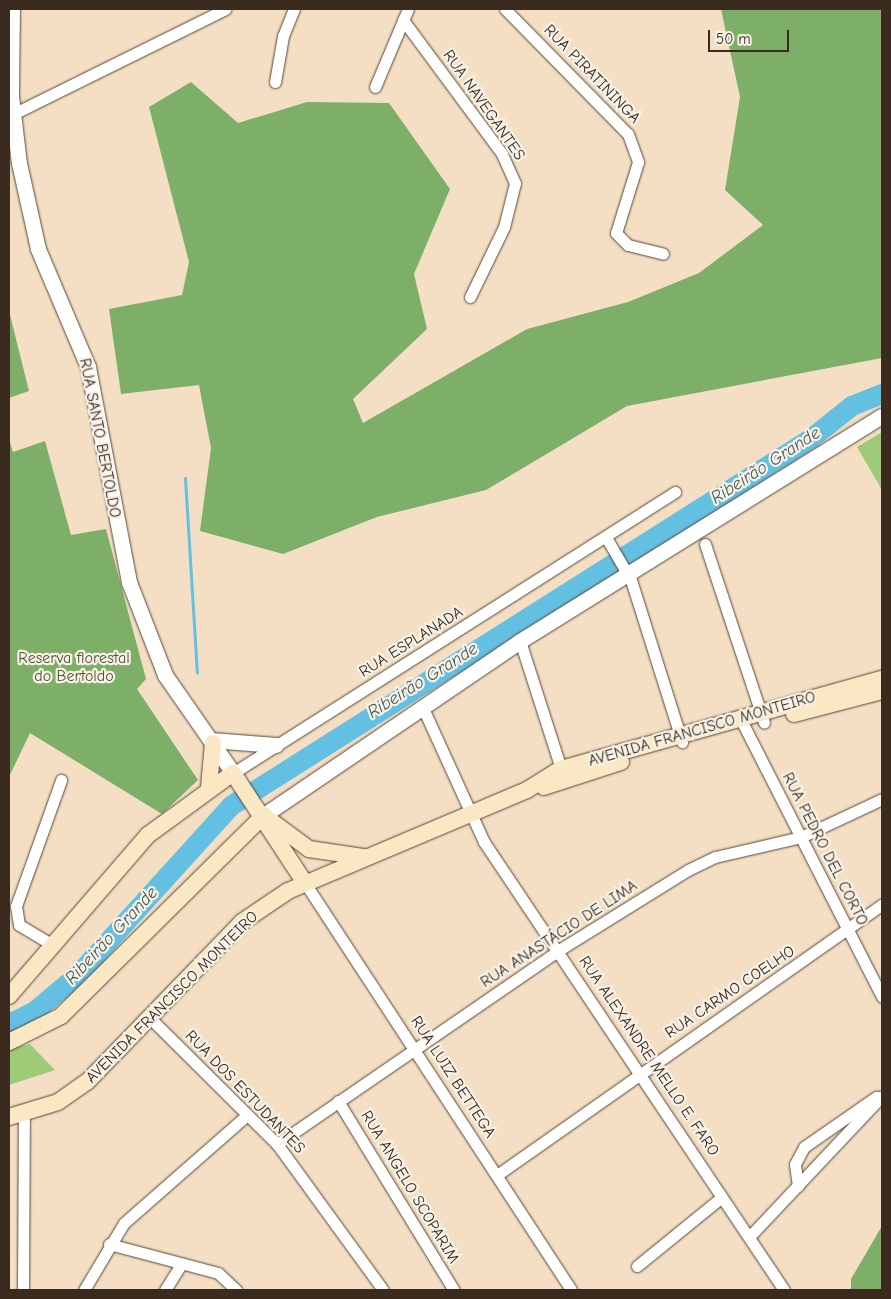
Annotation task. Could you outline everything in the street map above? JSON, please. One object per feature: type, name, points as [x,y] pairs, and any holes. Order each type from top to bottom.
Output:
[{"type":"main road","name":"AVENIDA FRANCISCO MONTEIRO","points":[[16,1117],[58,1102],[87,1082],[242,922],[305,883],[371,857],[563,775],[882,679]]},
{"type":"main road","name":"AVENIDA FRANCISCO MONTEIRO","points":[[762,716],[882,691]]},
{"type":"main road","points":[[209,787],[212,742]]},
{"type":"main road","points":[[9,996],[51,944],[148,835],[209,787],[233,772]]},
{"type":"main road","name":"RUA SANTO BERTOLDO","points":[[233,772],[260,809]]},
{"type":"main road","points":[[260,809],[309,849],[371,857]]},
{"type":"main road","points":[[260,809],[305,883]]},
{"type":"main road","points":[[9,1042],[61,1016],[260,809]]},
{"type":"street","name":"RUA SANTO BERTOLDO","points":[[12,9],[13,114],[38,249],[88,367],[138,616],[166,675],[233,772]]},
{"type":"street","points":[[13,114],[225,9]]},
{"type":"street","points":[[275,82],[283,36],[294,9]]},
{"type":"street","points":[[376,87],[408,9]]},
{"type":"street","name":"RUA PIRATININGA","points":[[505,9],[628,134],[638,162],[616,233],[628,245],[663,254]]},
{"type":"street","name":"RUA NAVEGANTES","points":[[403,20],[502,154],[515,183],[504,227],[470,297]]},
{"type":"street","points":[[260,809],[422,706],[626,568],[882,416]]},
{"type":"street","name":"RUA ESPLANADA","points":[[233,772],[610,542],[675,492]]},
{"type":"street","points":[[610,542],[626,568],[681,738]]},
{"type":"street","points":[[705,544],[762,716]]},
{"type":"street","points":[[520,641],[563,775]]},
{"type":"street","name":"RUA ALEXANDRE MELLO E. FARO","points":[[422,706],[468,816],[750,1236],[784,1290]]},
{"type":"street","name":"RUA PEDRO DEL CORTO","points":[[741,722],[882,997]]},
{"type":"street","points":[[212,742],[276,745]]},
{"type":"street","points":[[51,944],[19,925],[16,906],[61,780]]},
{"type":"street","name":"RUA ANASTÁCIO DE LIMA","points":[[277,1144],[338,1101],[418,1050],[559,950],[701,863],[801,837],[882,799]]},
{"type":"street","name":"RUA LUIZ BETTEGA","points":[[305,883],[418,1050],[571,1290]]},
{"type":"street","name":"RUA CARMO COELHO","points":[[496,1175],[640,1073],[849,930],[882,904]]},
{"type":"street","name":"RUA DOS ESTUDANTES","points":[[150,1018],[277,1144],[383,1290]]},
{"type":"street","points":[[750,1236],[882,1095]]},
{"type":"street","points":[[798,1186],[795,1164],[804,1147],[882,1095]]},
{"type":"street","name":"RUA ANGELO SCOPARIM","points":[[338,1101],[454,1290]]},
{"type":"street","points":[[84,1290],[109,1244],[140,1207],[248,1115]]},
{"type":"street","points":[[16,1117],[23,1290]]},
{"type":"street","points":[[637,1266],[722,1196]]},
{"type":"street","points":[[109,1244],[218,1273],[236,1290]]},
{"type":"street","points":[[165,1290],[181,1264]]},
{"type":"green space","points":[[721,9],[882,9],[882,358],[627,406],[486,490],[377,517],[283,554],[200,531],[211,448],[199,385],[121,394],[109,309],[182,295],[189,262],[149,107],[191,82],[238,123],[307,102],[389,103],[450,189],[414,274],[427,329],[353,399],[363,423],[527,329],[628,302],[699,273],[763,225],[725,190],[740,97]]},
{"type":"green space","points":[[9,311],[29,391],[9,398]]},
{"type":"green space","points":[[882,432],[882,490],[857,447]]},
{"type":"green space","name":"Reserva florestal do Bertoldo","points":[[9,439],[13,452],[45,441],[71,535],[106,529],[146,679],[137,689],[198,780],[162,814],[30,733],[9,777]]},
{"type":"green space","points":[[30,1044],[55,1070],[9,1085],[9,1049]]},
{"type":"green space","points":[[882,1226],[882,1290],[851,1290],[851,1279]]},
{"type":"waterway","name":"Ribeirão Grande","points":[[9,1024],[34,1012],[78,975],[231,806],[812,438],[852,406],[882,394]]},
{"type":"waterway","points":[[185,478],[197,673]]}]
